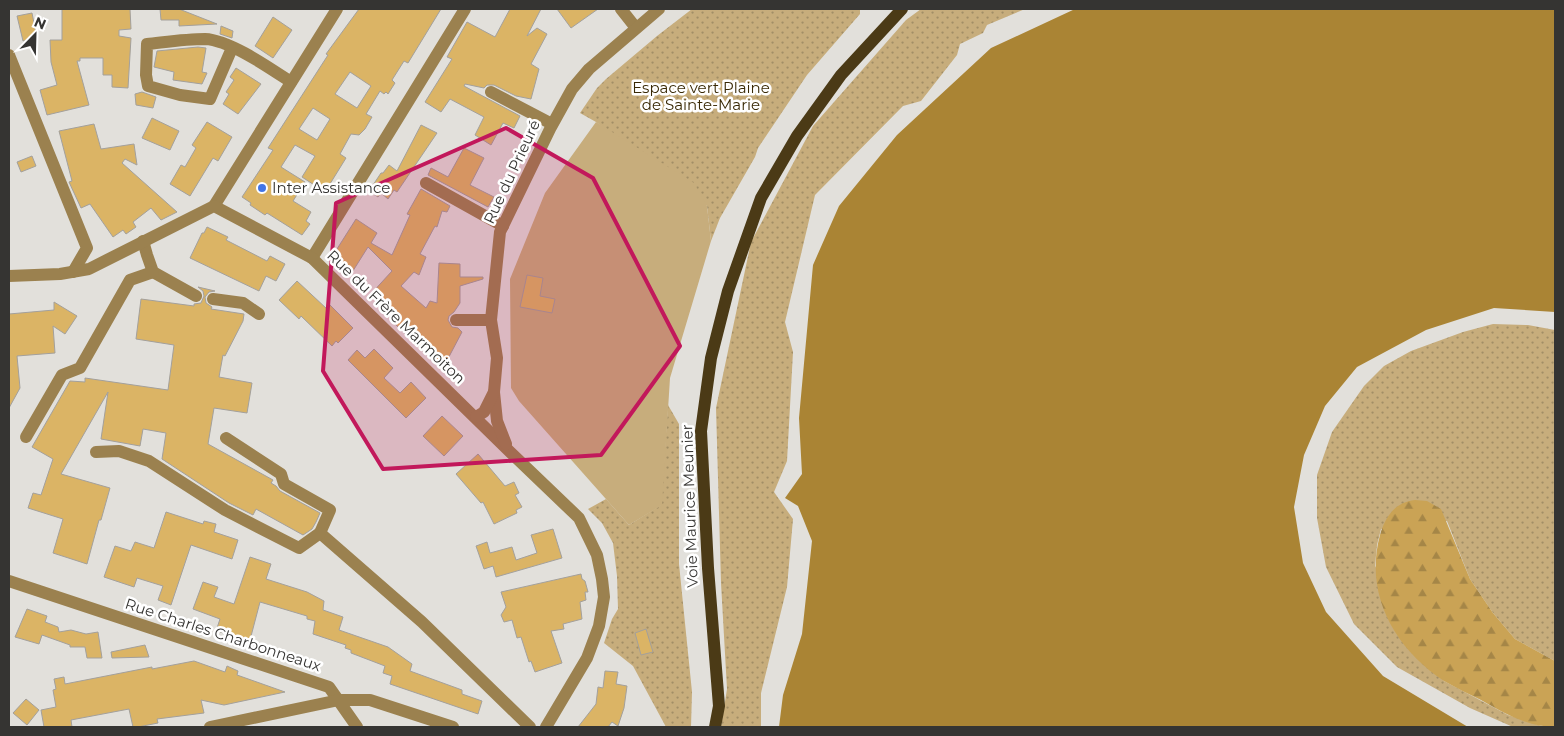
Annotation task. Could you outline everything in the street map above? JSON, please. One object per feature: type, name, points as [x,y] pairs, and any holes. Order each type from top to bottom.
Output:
[{"type":"main road","name":"Voie Maurice Meunier","points":[[715,727],[719,706],[708,568],[701,431],[711,358],[728,291],[761,198],[797,136],[841,75],[902,9]]},
{"type":"street","points":[[9,276],[60,274],[89,269],[214,206],[337,9]]},
{"type":"street","points":[[312,258],[465,9]]},
{"type":"street","points":[[621,9],[636,28]]},
{"type":"street","name":"Rue du Prieuré","points":[[507,449],[498,421],[494,392],[497,358],[491,320],[500,232],[552,124],[572,89],[589,69],[659,9]]},
{"type":"street","points":[[232,48],[210,99],[148,86],[146,75],[147,44],[207,39],[232,48],[260,62],[291,82]]},
{"type":"street","points":[[9,55],[87,248],[104,261]]},
{"type":"street","points":[[491,92],[552,124]]},
{"type":"street","points":[[426,182],[503,226]]},
{"type":"street","name":"Rue du Frère Marmoiton","points":[[214,206],[312,258],[579,518],[597,555],[604,597],[599,626],[587,658],[546,727]]},
{"type":"street","points":[[143,241],[153,272],[196,296]]},
{"type":"street","points":[[73,272],[87,248]]},
{"type":"street","points":[[26,437],[62,375],[80,368],[130,280],[153,272]]},
{"type":"street","points":[[213,300],[243,303],[259,314]]},
{"type":"street","points":[[456,320],[491,320]]},
{"type":"street","name":"Rue du Prieuré","points":[[476,417],[484,412],[494,392]]},
{"type":"street","points":[[96,452],[119,451],[149,461],[225,510],[299,548],[320,533],[330,510],[284,484],[281,474],[226,438]]},
{"type":"street","points":[[320,533],[422,622],[530,727]]},
{"type":"street","name":"Rue Charles Charbonneaux","points":[[9,581],[330,687],[357,727]]},
{"type":"street","points":[[210,727],[340,700],[370,700],[453,727]]},
{"type":"highlighted area","points":[[506,128],[593,178],[680,346],[601,455],[383,469],[323,371],[336,203]]},
{"type":"green space","name":"Espace vert Plaine de Sainte-Marie","points":[[692,9],[860,9],[860,14],[807,75],[758,148],[755,157],[720,218],[711,241],[707,206],[596,122],[580,113],[597,88],[606,79]]},
{"type":"green space","points":[[921,9],[1025,9],[987,25],[983,33],[960,44],[957,55],[921,101],[903,106],[815,195],[785,322],[793,352],[787,461],[774,492],[793,519],[787,587],[761,693],[761,727],[721,727],[727,689],[721,583],[716,408],[751,242],[813,126],[906,20]]},
{"type":"green space","points":[[596,122],[694,183],[707,206],[711,241],[670,378],[662,505],[629,525],[519,401],[511,388],[510,279],[545,193]]},
{"type":"green space","points":[[1493,324],[1528,325],[1555,330],[1555,661],[1515,639],[1493,613],[1470,579],[1447,521],[1381,529],[1375,566],[1444,681],[1508,715],[1545,727],[1513,727],[1470,708],[1397,667],[1354,624],[1326,567],[1317,518],[1317,475],[1332,432],[1364,386],[1384,366],[1411,351],[1463,332]]},
{"type":"green space","points":[[668,405],[679,424],[679,564],[692,692],[691,727],[666,727],[633,666],[604,643],[612,619],[618,609],[617,576],[613,543],[602,523],[588,509],[606,499],[629,525],[661,505]]},
{"type":"green space","points":[[1415,500],[1427,501],[1441,509],[1470,579],[1493,613],[1515,639],[1555,661],[1555,727],[1536,725],[1516,718],[1444,681],[1426,668],[1398,636],[1387,618],[1380,598],[1376,578],[1376,557],[1380,535],[1388,517],[1396,507]]},
{"type":"shaded area","points":[[1075,9],[1555,9],[1555,312],[1494,308],[1426,330],[1357,367],[1325,406],[1304,455],[1294,507],[1303,563],[1326,612],[1383,676],[1468,727],[779,727],[783,695],[802,634],[812,541],[798,506],[785,498],[802,474],[799,418],[813,265],[839,206],[897,135],[991,48]]},
{"type":"building","points":[[62,9],[130,9],[131,29],[119,30],[119,36],[131,38],[128,88],[112,87],[112,75],[103,75],[103,58],[80,58],[80,61],[77,61],[89,105],[47,115],[40,90],[57,85],[51,62],[50,40],[62,40]]},
{"type":"building","points":[[160,9],[179,9],[217,24],[179,26],[179,20],[161,20]]},
{"type":"building","points":[[359,9],[441,9],[408,63],[404,61],[392,80],[395,83],[388,94],[380,91],[366,114],[372,117],[365,129],[359,135],[351,134],[340,154],[346,158],[325,192],[302,177],[315,156],[295,145],[281,167],[305,182],[293,201],[311,212],[306,221],[310,224],[302,235],[267,213],[265,215],[242,197],[273,150],[268,148],[328,55],[326,54]],"holes":[[[350,72],[371,86],[357,108],[335,94]],[[313,108],[330,119],[317,140],[299,129]]]},
{"type":"building","points":[[510,9],[541,9],[527,36],[537,28],[547,34],[531,64],[539,69],[531,99],[516,96],[494,85],[487,85],[484,88],[465,84],[464,86],[520,116],[514,128],[503,123],[491,145],[475,135],[484,117],[450,99],[441,112],[425,102],[452,59],[447,57],[467,22],[495,37]]},
{"type":"building","points":[[557,9],[598,9],[571,28]]},
{"type":"building","points":[[32,13],[37,38],[23,41],[17,16]]},
{"type":"building","points":[[273,17],[292,30],[273,58],[255,46]]},
{"type":"building","points":[[221,26],[233,31],[232,38],[220,34]]},
{"type":"building","points":[[206,48],[202,72],[207,73],[202,84],[173,80],[174,72],[154,67],[157,51]]},
{"type":"building","points":[[236,68],[261,84],[238,114],[223,104],[229,94],[226,92],[234,80],[230,77]]},
{"type":"building","points":[[142,92],[156,97],[153,108],[136,105],[135,94]]},
{"type":"building","points":[[152,118],[179,131],[170,150],[142,138]]},
{"type":"building","points":[[207,122],[232,137],[218,161],[213,158],[190,196],[170,184],[181,165],[185,167],[196,148],[192,145]]},
{"type":"building","points":[[94,124],[101,149],[134,144],[137,165],[125,159],[122,163],[177,212],[161,220],[151,208],[133,222],[136,227],[126,234],[123,230],[113,237],[90,204],[81,208],[69,182],[72,181],[59,131]]},
{"type":"building","points":[[421,125],[437,133],[397,192],[394,190],[388,199],[381,193],[378,197],[369,191],[389,165],[397,171]]},
{"type":"building","points":[[464,148],[484,158],[470,185],[494,197],[488,207],[428,175],[431,168],[448,177]]},
{"type":"building","points":[[32,156],[36,166],[21,172],[17,162]]},
{"type":"building","points":[[421,189],[450,206],[447,212],[442,211],[437,227],[435,226],[420,254],[426,257],[419,275],[414,272],[401,286],[426,308],[430,301],[437,303],[439,263],[460,264],[460,277],[483,277],[483,279],[460,286],[460,303],[448,320],[452,327],[458,328],[462,332],[442,370],[389,318],[392,315],[370,295],[392,271],[368,247],[351,274],[330,260],[356,219],[377,233],[371,243],[392,255],[410,215],[407,214]]},
{"type":"building","points":[[207,227],[228,237],[226,240],[267,261],[270,256],[285,264],[276,281],[266,276],[259,291],[190,258]]},
{"type":"building","points":[[527,275],[543,278],[540,296],[555,299],[552,313],[520,307]]},
{"type":"building","points":[[297,281],[327,309],[330,305],[353,328],[338,343],[336,341],[332,346],[301,316],[299,319],[279,300]]},
{"type":"building","points":[[198,287],[215,291],[209,292],[205,297],[206,303],[212,307],[211,309],[244,314],[243,321],[225,356],[223,355],[219,377],[252,383],[247,413],[214,408],[208,444],[273,480],[271,483],[280,491],[320,513],[316,522],[312,529],[303,535],[256,509],[253,515],[229,503],[162,459],[166,433],[143,429],[140,446],[101,439],[108,392],[61,474],[110,488],[87,564],[53,553],[63,519],[28,508],[33,493],[41,495],[53,459],[32,447],[70,381],[85,382],[85,378],[168,390],[174,345],[136,339],[141,299],[194,306],[194,304],[201,303],[204,296],[203,291]]},
{"type":"building","points":[[54,302],[77,316],[65,334],[53,326],[55,353],[17,356],[20,388],[9,408],[9,314],[54,310]]},
{"type":"building","points":[[374,349],[393,368],[384,378],[400,393],[411,382],[426,398],[406,418],[348,360],[357,350],[365,358]]},
{"type":"building","points":[[442,416],[463,436],[444,456],[423,436]]},
{"type":"building","points":[[478,454],[505,486],[514,482],[519,493],[515,495],[522,507],[516,510],[517,513],[494,524],[483,502],[481,503],[456,474]]},
{"type":"building","points":[[166,512],[203,524],[204,521],[216,524],[214,532],[238,540],[232,559],[191,545],[171,605],[158,600],[163,586],[137,578],[134,587],[104,577],[115,546],[131,551],[135,542],[154,548]]},
{"type":"building","points":[[553,529],[562,558],[496,577],[493,566],[484,569],[476,546],[487,542],[490,553],[512,547],[516,560],[537,553],[531,535]]},
{"type":"building","points":[[250,557],[271,564],[266,579],[307,592],[324,601],[323,610],[343,617],[339,630],[388,647],[412,664],[410,671],[462,690],[462,694],[482,701],[478,714],[390,684],[392,676],[383,673],[385,666],[351,653],[351,650],[345,648],[346,645],[313,634],[315,621],[307,619],[307,616],[260,602],[250,640],[216,631],[220,619],[193,609],[203,582],[218,587],[214,597],[234,604]]},
{"type":"building","points":[[581,574],[588,592],[585,592],[586,600],[580,602],[582,619],[563,624],[564,629],[551,631],[562,663],[535,672],[531,661],[529,662],[521,637],[517,638],[512,620],[504,622],[501,615],[506,607],[501,592]]},
{"type":"building","points":[[27,609],[47,616],[45,622],[58,627],[59,632],[71,630],[86,634],[98,632],[102,658],[87,658],[85,647],[70,647],[70,645],[42,635],[39,644],[15,637]]},
{"type":"building","points":[[646,629],[653,652],[641,655],[635,633]]},
{"type":"building","points":[[145,645],[149,657],[112,658],[111,652]]},
{"type":"building","points":[[194,661],[225,672],[227,666],[238,671],[237,675],[285,692],[224,705],[201,700],[204,713],[157,719],[158,723],[138,727],[133,727],[129,709],[71,720],[72,727],[44,727],[41,710],[56,707],[53,690],[56,689],[54,679],[64,677],[65,684]]},
{"type":"building","points":[[605,671],[618,672],[616,684],[627,686],[624,708],[618,726],[612,722],[608,727],[578,727],[596,704],[598,687],[603,688]]},
{"type":"building","points":[[26,699],[39,710],[27,725],[13,713]]},
{"type":"place","name":"Inter Assistance","points":[[262,188]]}]
